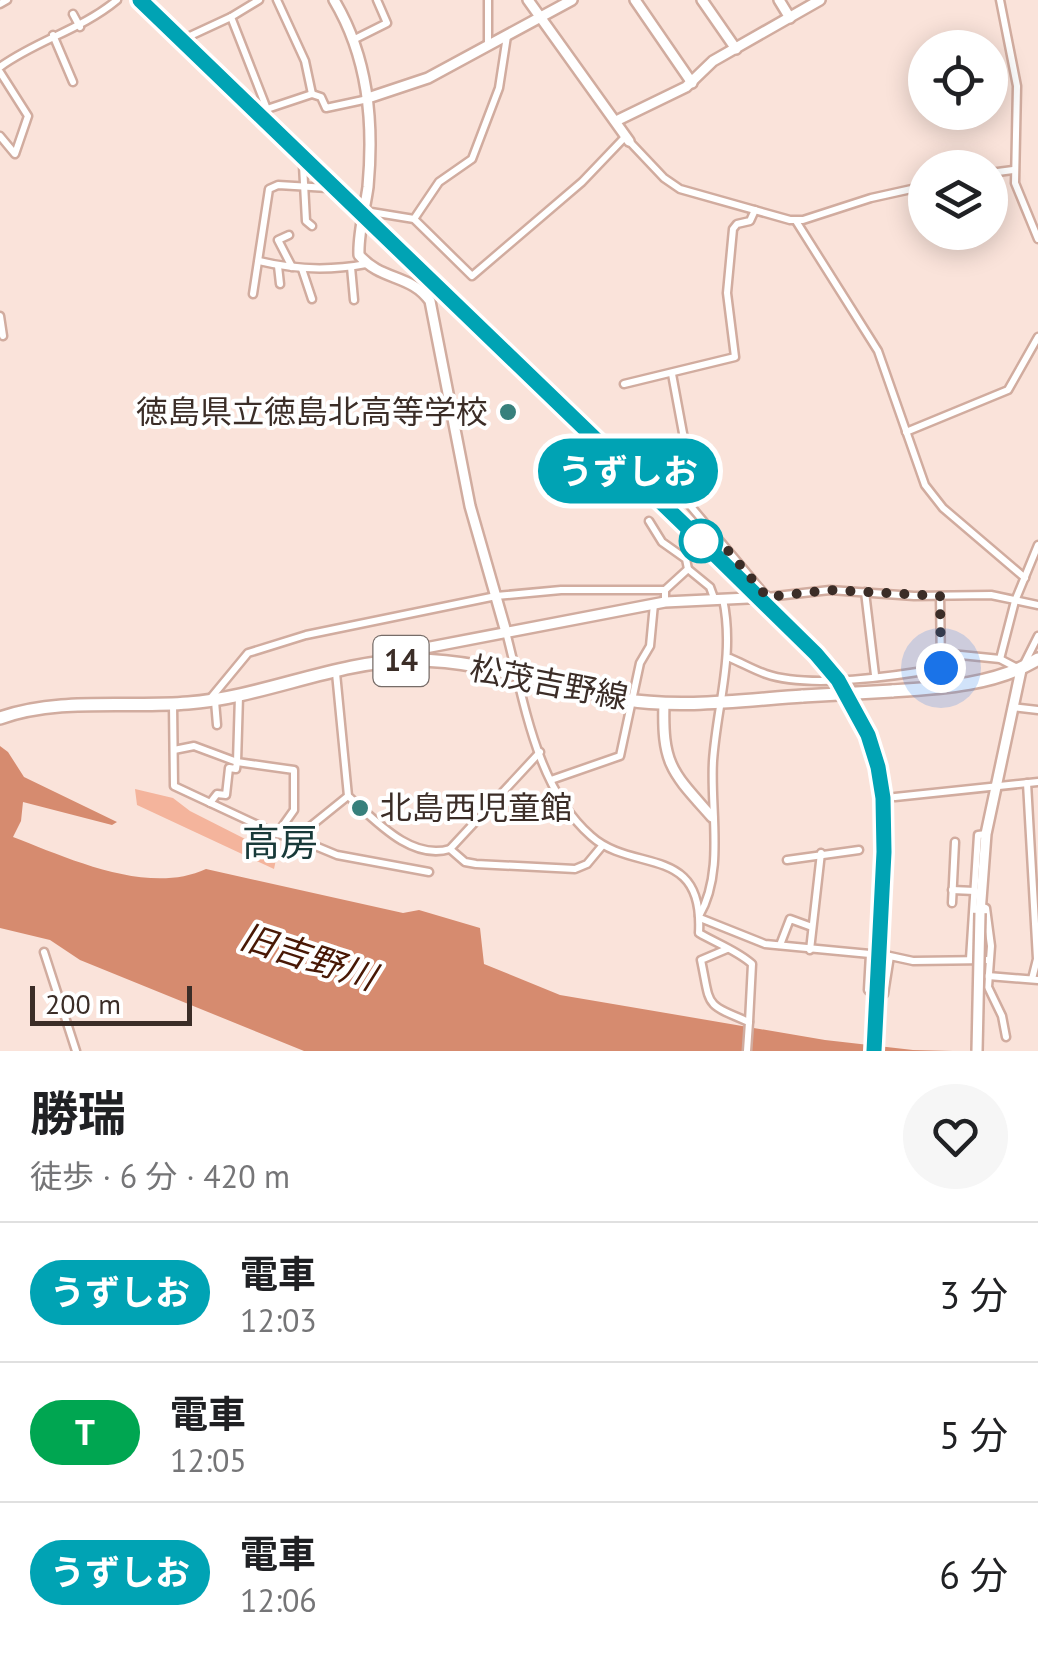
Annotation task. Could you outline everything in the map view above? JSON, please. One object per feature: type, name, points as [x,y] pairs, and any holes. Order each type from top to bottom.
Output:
[{"type":"main road","name":"松茂吉野線","points":[[0,718],[33,708],[212,700],[376,664],[413,660],[468,665],[633,701],[664,703],[936,688],[1021,670],[1038,659]]},
{"type":"street","points":[[0,4],[8,0]]},
{"type":"street","points":[[0,136],[16,154],[28,116],[0,70],[22,51],[80,27],[117,0]]},
{"type":"street","points":[[190,36],[259,0]]},
{"type":"street","points":[[277,0],[305,61],[312,94]]},
{"type":"street","points":[[334,0],[355,39],[368,98],[369,169],[358,255],[375,272],[418,286],[432,307],[470,506],[540,752],[568,814],[602,846],[660,862],[677,872],[688,882],[699,917],[699,934],[720,941],[727,950],[752,964],[746,1051]]},
{"type":"street","points":[[355,39],[387,23],[377,0]]},
{"type":"street","points":[[488,0],[488,44]]},
{"type":"street","points":[[528,0],[627,139],[680,189],[796,221],[908,190]]},
{"type":"street","points":[[231,17],[267,109],[312,94],[322,98],[326,108],[428,78],[572,0]]},
{"type":"street","points":[[635,0],[692,83]]},
{"type":"street","points":[[702,0],[736,49]]},
{"type":"street","points":[[778,0],[790,18]]},
{"type":"street","points":[[616,121],[692,83],[713,62],[820,0]]},
{"type":"street","points":[[1000,0],[1018,86],[1013,170],[1020,202],[1038,239]]},
{"type":"street","points":[[73,14],[80,27]]},
{"type":"street","points":[[414,220],[440,182],[472,159],[500,88],[507,35]]},
{"type":"street","points":[[54,36],[72,82]]},
{"type":"street","points":[[365,211],[414,220],[472,276],[627,139]]},
{"type":"street","points":[[303,165],[306,221],[312,226]]},
{"type":"street","points":[[1008,171],[1013,170]]},
{"type":"street","points":[[253,294],[269,189],[278,184],[328,188]]},
{"type":"street","points":[[624,384],[735,357],[726,294],[733,229],[750,221],[755,210]]},
{"type":"street","points":[[796,221],[878,351],[932,497],[1025,578]]},
{"type":"street","points":[[289,235],[278,240],[292,268]]},
{"type":"street","points":[[259,262],[330,270],[366,264]]},
{"type":"street","points":[[278,266],[280,284]]},
{"type":"street","points":[[351,266],[354,300]]},
{"type":"street","points":[[302,269],[312,299]]},
{"type":"street","points":[[0,316],[3,336]]},
{"type":"street","points":[[906,432],[1008,390],[1038,336]]},
{"type":"street","points":[[672,374],[693,486],[688,504],[767,597]]},
{"type":"street","points":[[649,521],[662,542],[686,559],[688,570],[719,599],[729,657],[716,721],[713,875],[699,917]]},
{"type":"street","points":[[1000,660],[1015,601],[1038,545]]},
{"type":"street","points":[[551,780],[620,756],[640,664],[650,646],[660,603],[665,590],[688,570]]},
{"type":"street","points":[[217,725],[212,700],[248,654],[265,646],[496,596],[561,590],[665,590]]},
{"type":"street","points":[[376,664],[420,649],[660,603],[830,590],[991,595],[1038,605]]},
{"type":"street","points":[[865,592],[874,676]]},
{"type":"street","points":[[729,657],[764,674],[795,680],[828,681],[941,668],[940,596]]},
{"type":"street","points":[[977,1051],[986,834],[1021,670],[1038,636]]},
{"type":"street","points":[[941,654],[1000,660],[1021,670]]},
{"type":"street","points":[[336,673],[348,796],[410,846],[445,852],[450,849],[540,752]]},
{"type":"street","points":[[210,803],[217,794],[226,795],[229,768],[236,768],[239,695]]},
{"type":"street","points":[[664,703],[664,742],[669,764],[712,817]]},
{"type":"street","points":[[173,704],[174,786],[277,834],[336,856],[429,872]]},
{"type":"street","points":[[1012,707],[1038,710]]},
{"type":"street","points":[[174,750],[194,746],[237,762],[294,770],[292,816],[277,834]]},
{"type":"street","points":[[895,796],[1038,782]]},
{"type":"street","points":[[988,976],[1035,980],[1027,783]]},
{"type":"street","points":[[296,838],[348,796]]},
{"type":"street","points":[[970,960],[978,835],[986,834]]},
{"type":"street","points":[[952,902],[954,842]]},
{"type":"street","points":[[450,849],[464,862],[476,864],[575,869],[586,864],[602,846]]},
{"type":"street","points":[[787,860],[859,850]]},
{"type":"street","points":[[810,950],[821,853]]},
{"type":"street","points":[[952,890],[976,891]]},
{"type":"street","points":[[980,909],[986,908],[991,933],[988,987],[1002,1016],[1006,1037]]},
{"type":"street","points":[[699,917],[765,944],[870,954],[868,990],[875,996],[884,994],[890,956],[912,960],[989,960]]},
{"type":"street","points":[[780,946],[790,920],[812,927]]},
{"type":"street","points":[[727,950],[700,960],[707,995],[715,1008],[749,1023]]},
{"type":"street","points":[[44,952],[76,1051]]},
{"type":"shaded area","points":[[135,789],[173,798],[190,811],[277,855],[274,869],[137,805]]},
{"type":"water","name":"旧吉野川","points":[[0,746],[24,777],[117,822],[112,825],[23,802],[21,821],[13,837],[83,863],[108,871],[159,878],[206,869],[403,913],[419,910],[480,928],[484,964],[560,995],[825,1040],[953,1051],[304,1051],[80,960],[50,940],[0,928]]},
{"type":"railway","points":[[140,0],[816,653],[839,682],[869,741],[882,802],[883,869],[874,1051]]},
{"type":"train","name":"うずしお","points":[[140,0],[697,537],[838,680],[868,735],[882,783],[884,852],[874,1051]]},
{"type":"place","name":"徳島県立徳島北高等学校","points":[[508,412]]},
{"type":"place","name":"北島西児童館","points":[[360,808]]},
{"type":"district","name":"高房","points":[[280,843]]},
{"type":"route","points":[[701,541],[715,535],[767,597],[830,590],[940,596],[941,668]]}]
